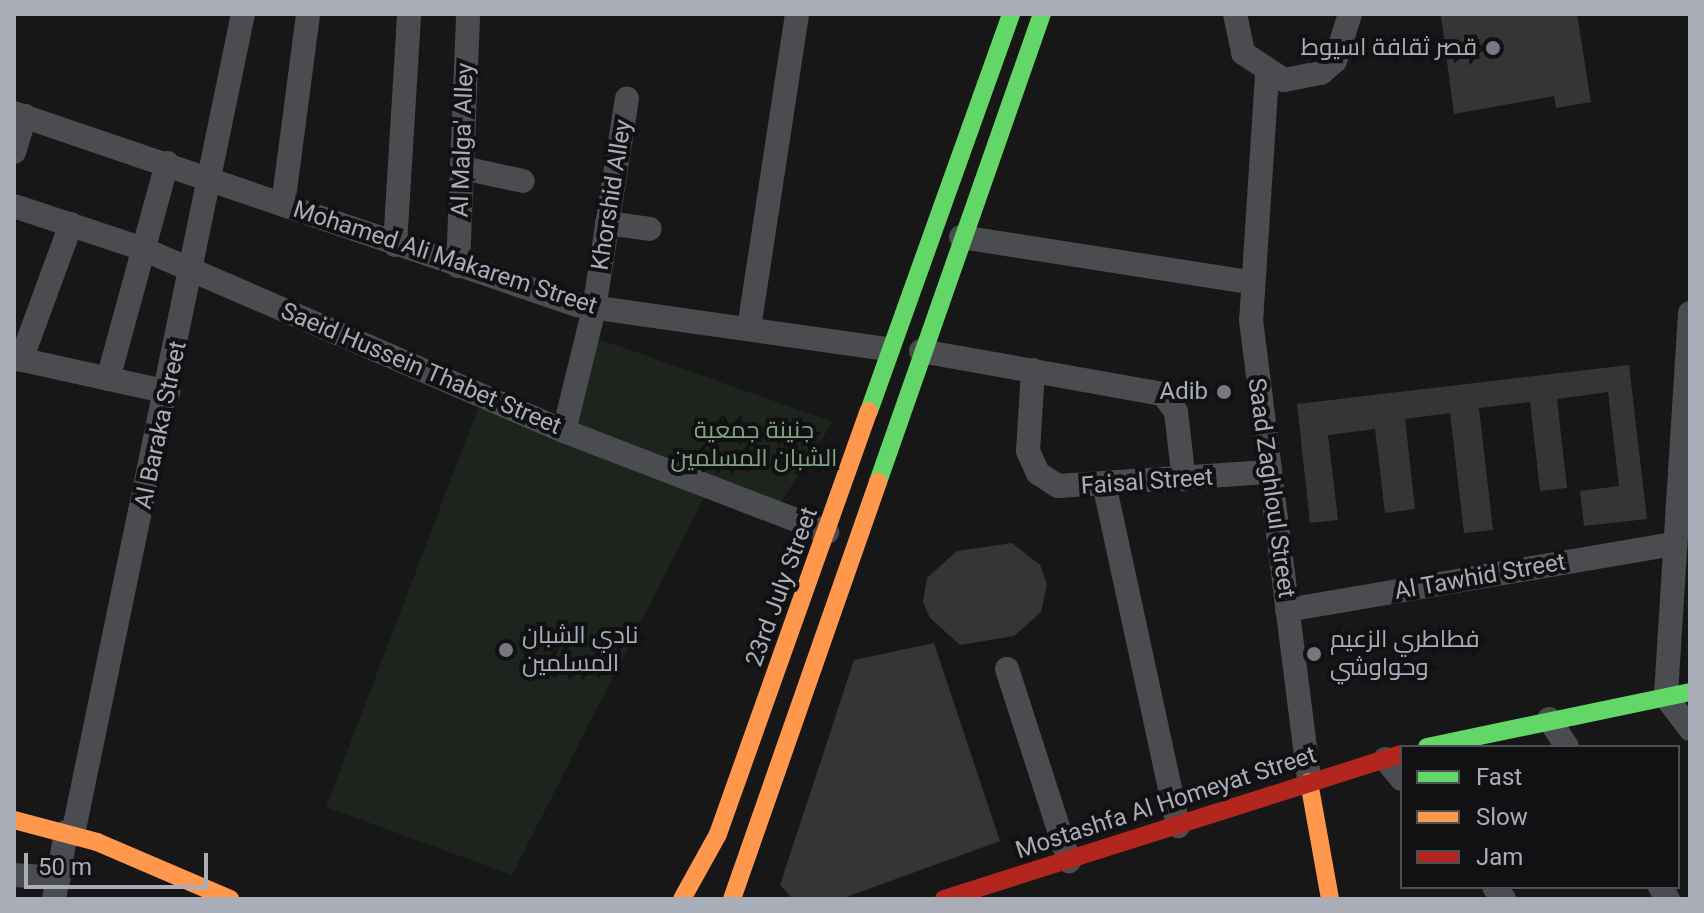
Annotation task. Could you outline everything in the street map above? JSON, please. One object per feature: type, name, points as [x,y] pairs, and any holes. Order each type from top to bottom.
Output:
[{"type":"main road","name":"23rd July Street","points":[[682,899],[703,866],[827,532],[888,349],[1011,14]]},
{"type":"main road","points":[[703,866],[734,892],[863,541],[921,351],[1042,14]]},
{"type":"main road","points":[[1436,745],[1678,694]]},
{"type":"main road","name":"Mostashfa Al Homeyat Street","points":[[944,899],[1393,756]]},
{"type":"main road","name":"Saad Zaghloul Street","points":[[1309,782],[1330,899]]},
{"type":"main road","points":[[14,820],[70,833],[230,899]]},
{"type":"street","name":"Al Baraka Street","points":[[57,888],[168,392],[243,14]]},
{"type":"street","points":[[283,205],[308,14]]},
{"type":"street","points":[[395,245],[409,14]]},
{"type":"street","name":"Al Malga' Alley","points":[[458,266],[468,14]]},
{"type":"street","points":[[749,328],[797,14]]},
{"type":"street","points":[[1235,14],[1243,53],[1267,75],[1284,80],[1321,73],[1346,46],[1350,14]]},
{"type":"street","name":"Saad Zaghloul Street","points":[[1267,75],[1250,282],[1268,472],[1309,782]]},
{"type":"street","name":"Khorshid Alley","points":[[564,431],[594,309],[627,99]]},
{"type":"street","name":"Mohamed Ali Makarem Street","points":[[20,115],[167,163],[395,245],[594,309],[888,349]]},
{"type":"street","points":[[14,152],[20,115]]},
{"type":"street","points":[[108,379],[167,163]]},
{"type":"street","points":[[463,168],[523,181]]},
{"type":"street","name":"Saeid Hussein Thabet Street","points":[[14,206],[143,249],[564,431],[827,532]]},
{"type":"street","points":[[607,223],[650,229]]},
{"type":"street","points":[[71,224],[18,359],[168,392]]},
{"type":"street","points":[[961,237],[1250,282]]},
{"type":"street","points":[[1690,313],[1672,544],[1678,694],[1690,729]]},
{"type":"street","points":[[921,351],[1163,394],[1176,412],[1184,480]]},
{"type":"street","name":"Faisal Street","points":[[1033,370],[1031,462],[1058,486],[1105,488],[1268,472]]},
{"type":"street","points":[[1105,488],[1178,826]]},
{"type":"street","name":"Al Tawhid Street","points":[[1287,610],[1672,544]]},
{"type":"street","points":[[1007,669],[1069,861]]},
{"type":"street","points":[[1549,719],[1566,745]]},
{"type":"street","points":[[14,875],[57,888]]},
{"type":"green space","name":"جنينة جمعية الشبان المسلمين","points":[[593,337],[833,422],[778,506],[571,426]]},
{"type":"green space","name":"نادي الشبان المسلمين","points":[[479,406],[706,494],[512,875],[326,807]]},
{"type":"building","points":[[1577,14],[1591,102],[1556,108],[1554,96],[1454,114],[1441,16]]},
{"type":"building","points":[[1629,365],[1647,519],[1584,526],[1580,491],[1619,486],[1608,392],[1557,399],[1567,488],[1540,491],[1530,402],[1479,408],[1493,530],[1464,533],[1450,413],[1405,419],[1415,509],[1385,513],[1375,429],[1328,435],[1338,520],[1310,523],[1297,404]]},
{"type":"building","points":[[1012,543],[1040,565],[1047,584],[1041,612],[1014,636],[960,645],[930,618],[923,602],[927,578],[957,551]]},
{"type":"building","points":[[934,643],[1000,841],[841,899],[793,899],[780,885],[854,660]]},
{"type":"traffic: fast","points":[[869,411],[1011,14]]},
{"type":"traffic: fast","points":[[878,482],[1042,14]]},
{"type":"traffic: fast","points":[[1437,745],[1690,692]]},
{"type":"traffic: slow","points":[[682,899],[718,834],[869,411]]},
{"type":"traffic: slow","points":[[732,899],[878,482]]},
{"type":"traffic: slow","points":[[1309,782],[1330,899]]},
{"type":"traffic: slow","points":[[14,820],[97,842],[230,899]]},
{"type":"traffic: jam","points":[[944,899],[1400,755]]},
{"type":"place","name":"قصر ثقافة اسيوط","points":[[1493,48]]},
{"type":"place","name":"Adib","points":[[1224,392]]},
{"type":"place","name":"نادي الشبان المسلمين","points":[[506,650]]},
{"type":"place","name":"فطاطري الزعيم وحواوشي","points":[[1314,654]]}]
